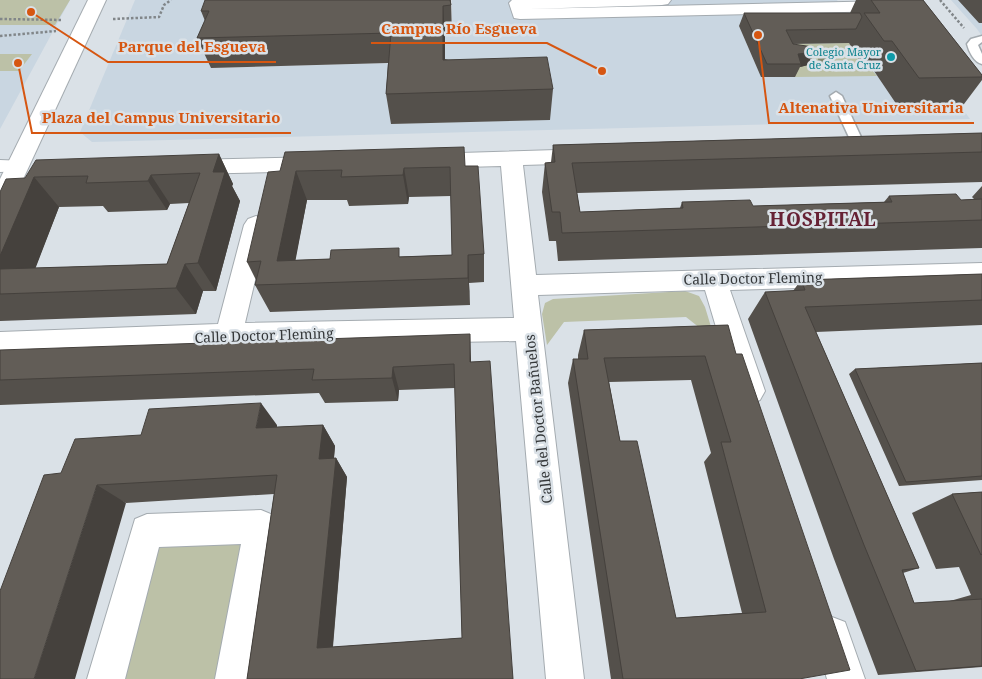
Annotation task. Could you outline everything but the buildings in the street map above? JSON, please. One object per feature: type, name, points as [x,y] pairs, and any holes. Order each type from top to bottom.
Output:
[{"type":"street","points":[[0,203],[97,0]]},
{"type":"street","points":[[662,0],[518,3],[520,14],[908,6]]},
{"type":"street","points":[[957,46],[982,77]]},
{"type":"street","points":[[411,162],[610,156]]},
{"type":"street","name":"Calle del Doctor Bañuelos","points":[[510,159],[565,679]]},
{"type":"street","points":[[163,168],[341,164]]},
{"type":"street","points":[[229,335],[271,166]]},
{"type":"street","name":"Calle Doctor Fleming","points":[[523,285],[982,272]]},
{"type":"street","points":[[714,279],[758,416]]},
{"type":"street","name":"Calle Doctor Fleming","points":[[0,344],[229,335],[528,328]]},
{"type":"street","points":[[106,679],[147,531],[261,527],[234,679]]},
{"type":"street","points":[[821,604],[846,679]]},
{"type":"lane","points":[[836,96],[860,148]]},
{"type":"path","points":[[88,20],[159,17],[164,5],[171,0]]},
{"type":"path","points":[[940,0],[980,50]]},
{"type":"path","points":[[0,19],[64,20]]},
{"type":"path","points":[[0,36],[58,31]]},
{"type":"shaded area","points":[[0,0],[70,0],[0,129]]},
{"type":"shaded area","points":[[135,0],[229,0],[213,41],[221,41],[211,68],[395,63],[391,124],[550,119],[544,88],[445,90],[445,36],[452,35],[452,0],[837,0],[847,17],[897,17],[970,119],[92,142],[80,132]],"holes":[[[848,18],[887,19],[889,22],[899,22],[960,107],[899,108],[874,71],[866,71],[849,43],[780,44],[787,58],[806,60],[808,65],[792,68],[794,77],[761,77],[739,26],[853,26]]]},
{"type":"shaded area","points":[[951,0],[982,0],[982,36],[977,29]]},
{"type":"green space","points":[[0,0],[70,0],[55,25],[0,25]]},
{"type":"green space","points":[[849,43],[877,76],[795,77],[780,44]]},
{"type":"green space","points":[[0,54],[32,54],[19,71],[0,71]]},
{"type":"green space","points":[[685,291],[699,296],[705,307],[715,340],[686,317],[564,322],[547,345],[542,314],[545,303],[553,299]]},
{"type":"green space","points":[[246,544],[221,679],[121,679],[156,547]]},
{"type":"place","name":"Parque del Esgueva","points":[[31,12]]},
{"type":"place","name":"Altenativa Universitaria","points":[[758,35]]},
{"type":"place","name":"Colegio Mayor de Santa Cruz","points":[[891,57]]},
{"type":"place","name":"Plaza del Campus Universitario","points":[[18,63]]},
{"type":"place","name":"Campus Río Esgueva","points":[[602,71]]},
{"type":"district","name":"HOSPITAL","points":[[823,219]]}]
